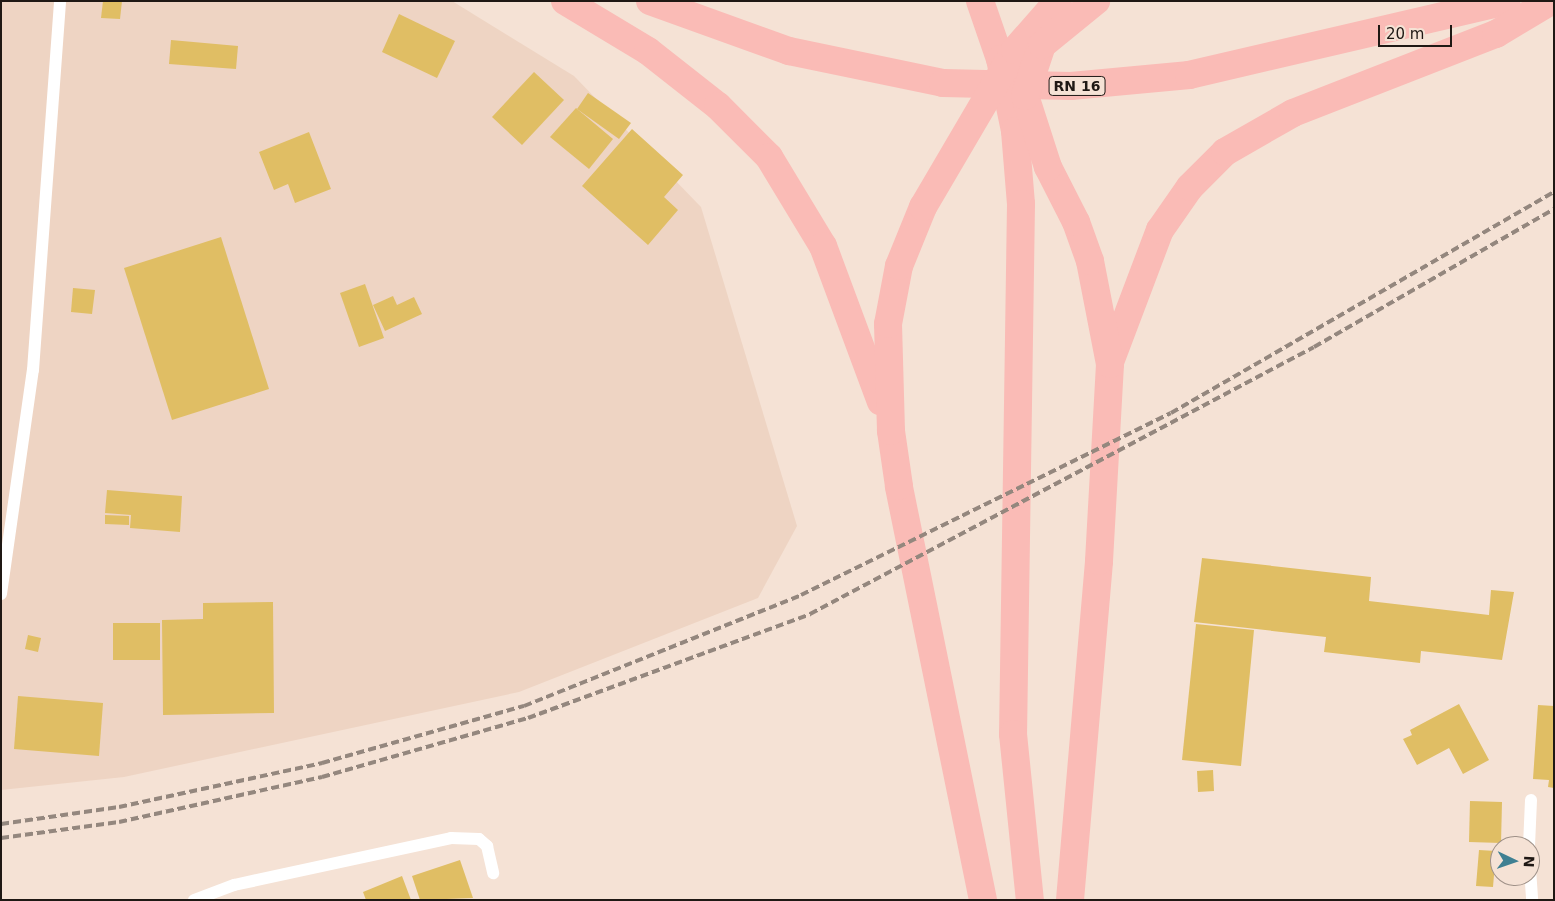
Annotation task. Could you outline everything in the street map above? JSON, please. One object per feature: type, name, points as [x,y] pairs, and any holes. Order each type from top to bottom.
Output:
[{"type":"highway","points":[[565,1],[648,51],[718,106],[769,157],[823,246],[891,431]]},
{"type":"highway","name":"RN 16","points":[[650,1],[789,51],[924,79],[1071,86],[1189,75],[1507,1]]},
{"type":"highway","points":[[980,1],[1000,59],[1015,130],[1021,204],[1013,734],[1030,900]]},
{"type":"highway","points":[[983,900],[899,486],[891,431],[888,324],[900,266],[922,207],[964,133],[1015,50],[1058,1]]},
{"type":"highway","points":[[1070,900],[1099,561],[1109,376],[1090,261],[1038,139],[1025,96],[1042,44],[1096,1]]},
{"type":"highway","points":[[1109,376],[1160,230],[1190,186],[1225,152],[1293,113],[1496,34],[1551,1]]},
{"type":"highway","points":[[964,133],[983,116],[1007,112],[1030,125],[1038,139]]},
{"type":"lane","points":[[1,594],[33,370],[60,1]]},
{"type":"lane","points":[[1529,836],[1531,800]]},
{"type":"lane","points":[[194,900],[234,885],[450,838],[468,836],[483,842],[493,873]]},
{"type":"lane","points":[[1531,886],[1532,900]]},
{"type":"shaded area","points":[[1,1],[452,1],[574,76],[701,207],[797,526],[758,598],[519,692],[124,777],[1,790]]},
{"type":"building","points":[[103,1],[122,1],[120,19],[101,18]]},
{"type":"building","points":[[399,14],[455,41],[437,78],[382,52]]},
{"type":"building","points":[[171,40],[238,46],[236,69],[169,64]]},
{"type":"building","points":[[534,72],[564,100],[522,145],[492,117]]},
{"type":"building","points":[[588,93],[631,123],[619,139],[577,109]]},
{"type":"building","points":[[576,108],[613,139],[589,169],[550,137]]},
{"type":"building","points":[[632,129],[683,175],[664,197],[678,210],[648,245],[582,186]]},
{"type":"building","points":[[309,132],[331,189],[295,203],[288,184],[274,190],[259,152]]},
{"type":"building","points":[[221,237],[269,389],[172,420],[124,268]]},
{"type":"building","points":[[365,284],[384,338],[359,347],[340,293]]},
{"type":"building","points":[[73,288],[95,290],[92,314],[71,312]]},
{"type":"building","points":[[393,296],[397,305],[414,297],[422,314],[385,331],[373,305]]},
{"type":"building","points":[[107,490],[182,496],[180,532],[130,528],[131,515],[105,513]]},
{"type":"building","points":[[105,515],[129,516],[129,525],[105,524]]},
{"type":"building","points":[[1202,558],[1371,577],[1369,601],[1489,615],[1491,590],[1514,592],[1502,660],[1421,651],[1420,663],[1324,652],[1326,637],[1194,622]]},
{"type":"building","points":[[273,602],[274,713],[163,715],[162,620],[203,619],[203,603]]},
{"type":"building","points":[[113,623],[160,623],[160,660],[113,660]]},
{"type":"building","points":[[1196,624],[1254,630],[1241,766],[1182,760]]},
{"type":"building","points":[[28,635],[41,638],[38,652],[25,649]]},
{"type":"building","points":[[18,696],[103,703],[99,756],[14,749]]},
{"type":"building","points":[[1459,704],[1489,760],[1463,774],[1449,748],[1417,765],[1403,739],[1412,735],[1410,730]]},
{"type":"building","points":[[1538,705],[1554,706],[1554,788],[1548,787],[1549,780],[1533,779]]},
{"type":"building","points":[[1213,770],[1214,791],[1198,792],[1197,771]]},
{"type":"building","points":[[1470,801],[1502,802],[1501,836],[1490,836],[1490,843],[1469,842]]},
{"type":"building","points":[[1479,850],[1490,851],[1490,886],[1493,887],[1476,886]]},
{"type":"building","points":[[460,860],[473,898],[420,900],[412,876]]},
{"type":"building","points":[[402,876],[411,900],[366,900],[363,892]]},
{"type":"railway","points":[[1,824],[119,807],[322,763],[524,706],[801,595],[1171,413],[1554,192]]},
{"type":"railway","points":[[1,838],[119,822],[322,777],[528,718],[810,614],[1314,347],[1554,209]]}]
